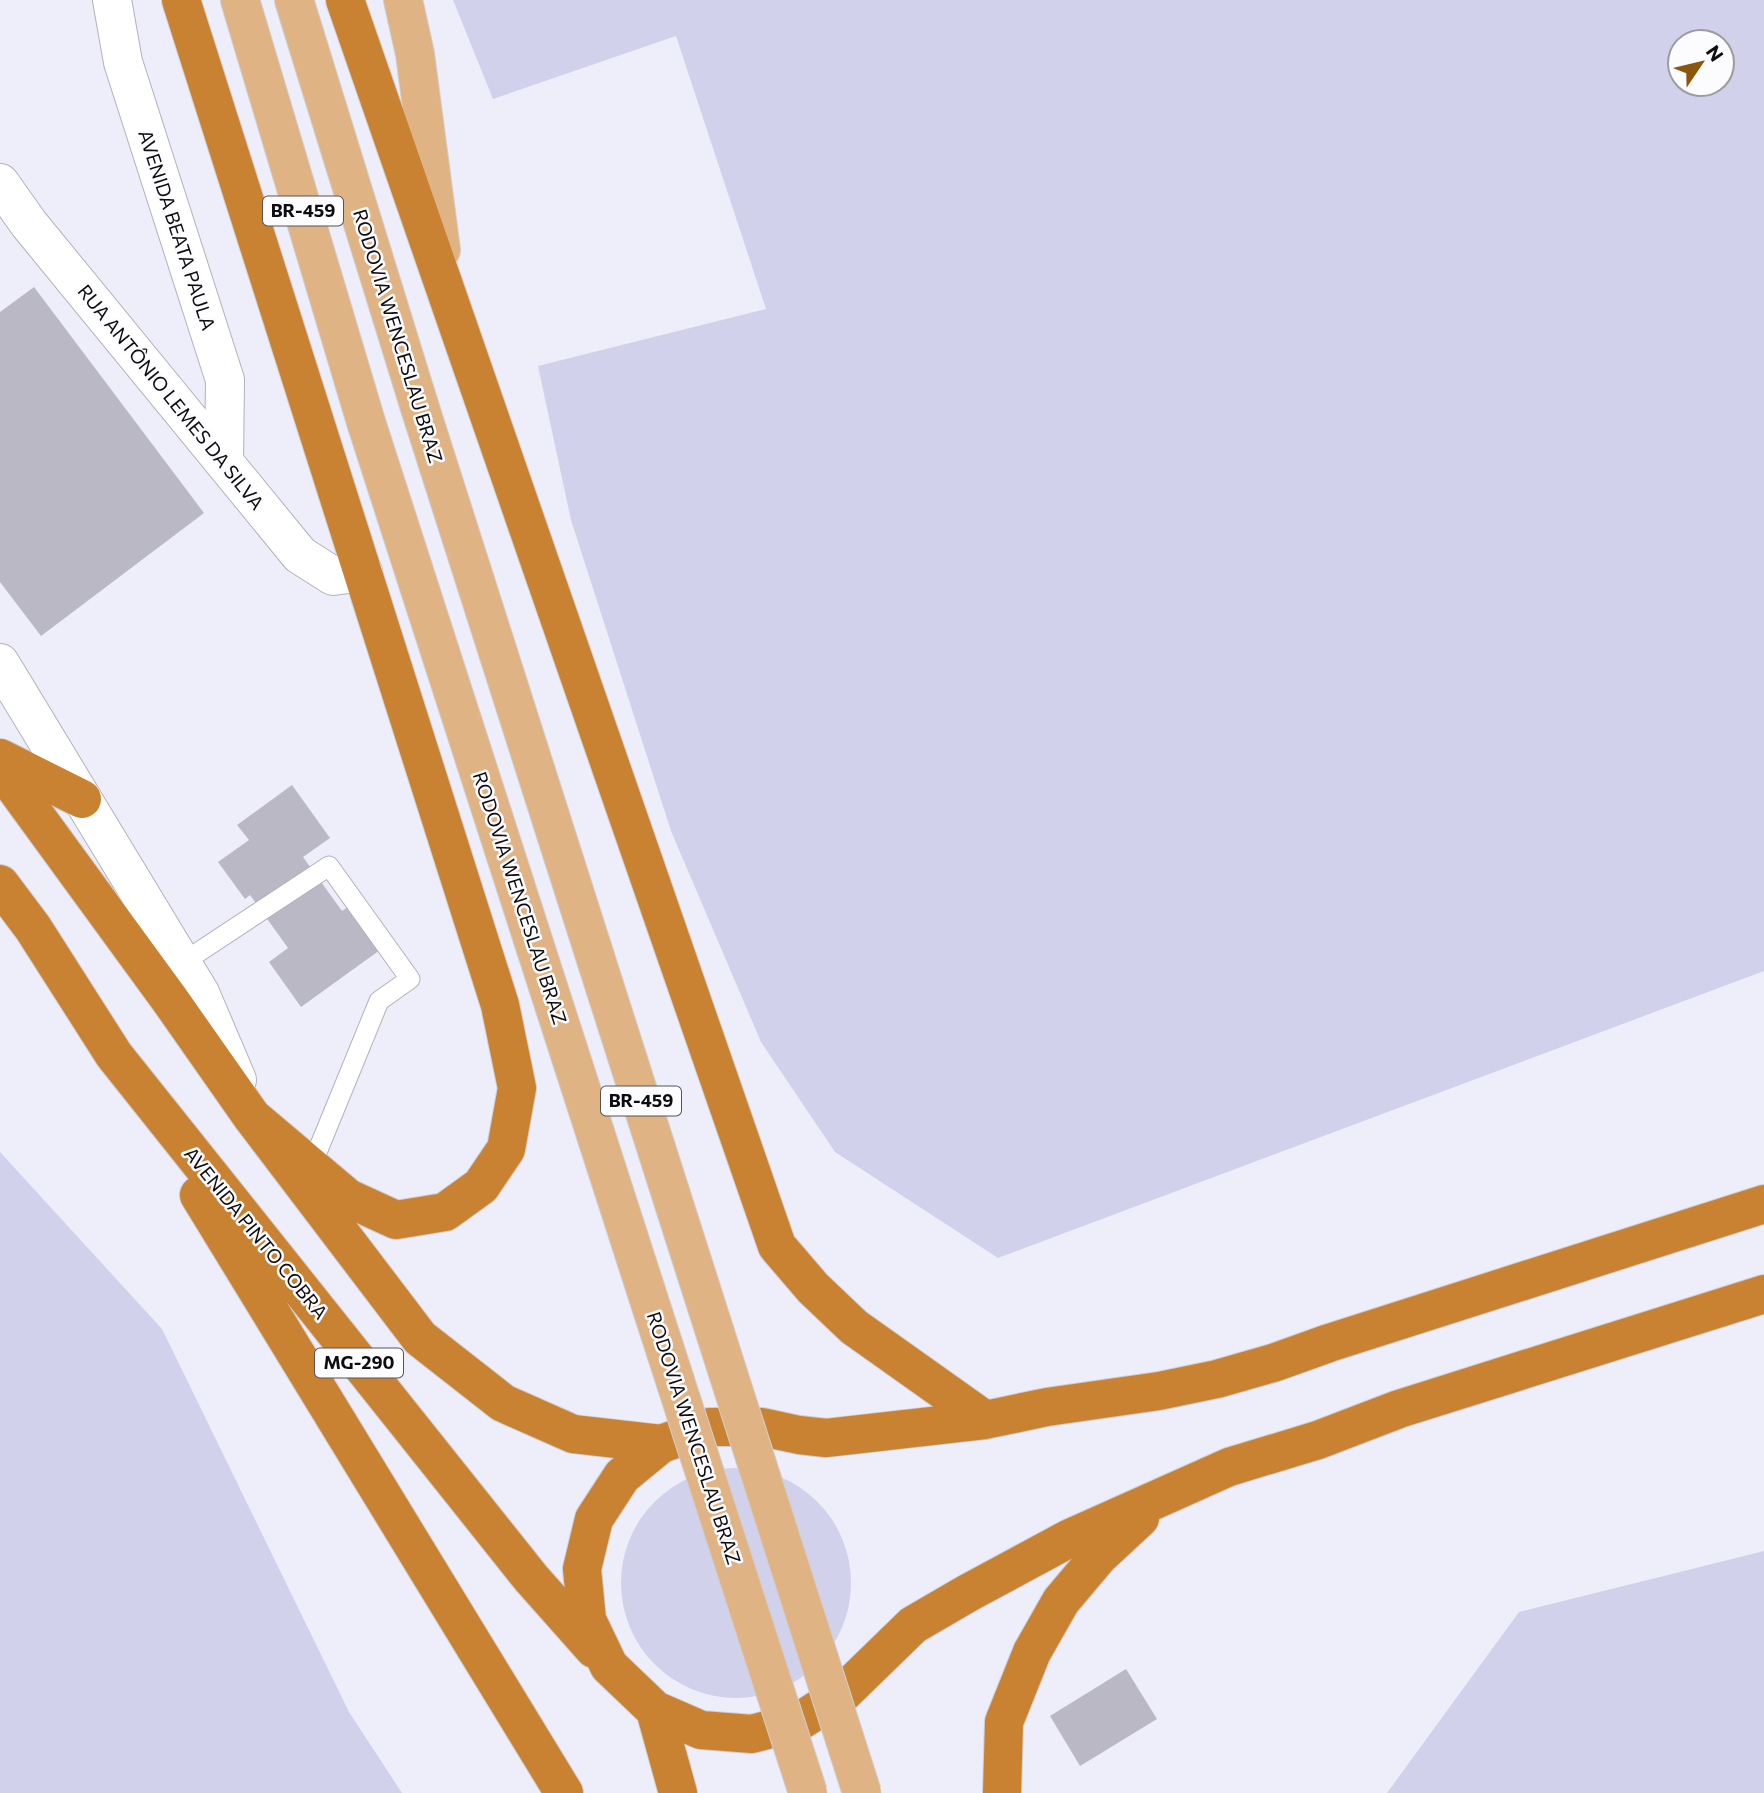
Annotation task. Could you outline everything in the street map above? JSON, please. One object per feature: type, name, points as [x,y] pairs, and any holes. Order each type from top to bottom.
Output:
[{"type":"highway","points":[[181,0],[500,1005],[517,1088],[506,1149],[481,1186],[445,1212],[396,1220],[348,1198],[252,1117]]},
{"type":"highway","points":[[345,0],[777,1246],[813,1288],[854,1327],[985,1420]]},
{"type":"highway","points":[[0,758],[82,799]]},
{"type":"highway","name":"MG-290","points":[[0,767],[252,1117],[420,1338],[503,1403],[573,1434],[661,1444]]},
{"type":"highway","name":"AVENIDA PINTO COBRA","points":[[0,884],[33,928],[114,1055],[531,1578],[609,1666],[655,1710]]},
{"type":"highway","points":[[114,1055],[564,1793]]},
{"type":"highway","points":[[609,1666],[587,1620],[582,1569],[594,1519],[622,1476],[661,1444],[710,1427],[762,1427],[826,1438],[985,1420],[1047,1407],[1159,1391],[1228,1376],[1764,1204]]},
{"type":"highway","points":[[655,1710],[701,1730],[752,1734],[800,1721],[842,1694],[913,1625],[1070,1538],[1229,1467],[1318,1440],[1399,1409],[1764,1294]]},
{"type":"highway","points":[[1002,1793],[1004,1723],[1032,1652],[1061,1601],[1099,1556],[1161,1498]]},
{"type":"highway","points":[[655,1710],[678,1793]]},
{"type":"main road","name":"RODOVIA WENCESLAU BRAZ","points":[[240,0],[366,422],[808,1793]]},
{"type":"main road","name":"RODOVIA WENCESLAU BRAZ","points":[[294,0],[420,408],[862,1793]]},
{"type":"main road","points":[[403,0],[415,54],[445,283]]},
{"type":"street","name":"AVENIDA BEATA PAULA","points":[[112,0],[123,62],[225,380],[224,462]]},
{"type":"street","name":"RUA ANTÔNIO LEMES DA SILVA","points":[[0,183],[29,224],[300,555],[333,576],[363,572]]},
{"type":"street","points":[[0,663],[200,993],[252,1117]]},
{"type":"lane","points":[[182,963],[329,866],[410,979],[379,1001],[311,1167]]},
{"type":"shaded area","points":[[453,0],[1764,0],[1764,971],[998,1258],[835,1152],[761,1042],[671,831],[571,520],[538,366],[766,309],[676,36],[493,99]]},
{"type":"shaded area","points":[[0,1152],[162,1329],[349,1712],[402,1793],[0,1793]]},
{"type":"shaded area","points":[[725,1468],[747,1468],[790,1481],[809,1494],[825,1510],[838,1529],[846,1550],[851,1583],[849,1605],[838,1637],[825,1656],[809,1672],[790,1685],[769,1693],[747,1698],[725,1698],[682,1685],[663,1672],[647,1656],[634,1637],[626,1616],[621,1594],[621,1572],[634,1529],[647,1510],[663,1494],[682,1481],[703,1473]]},
{"type":"shaded area","points":[[1764,1551],[1764,1793],[1387,1793],[1519,1612]]},
{"type":"building","points":[[34,287],[204,513],[41,636],[0,582],[0,312]]},
{"type":"building","points":[[292,785],[330,838],[303,857],[342,911],[359,899],[391,942],[301,1007],[269,962],[288,948],[250,895],[245,899],[218,862],[249,840],[237,825]]},
{"type":"building","points":[[1126,1669],[1157,1719],[1080,1766],[1050,1716]]}]
